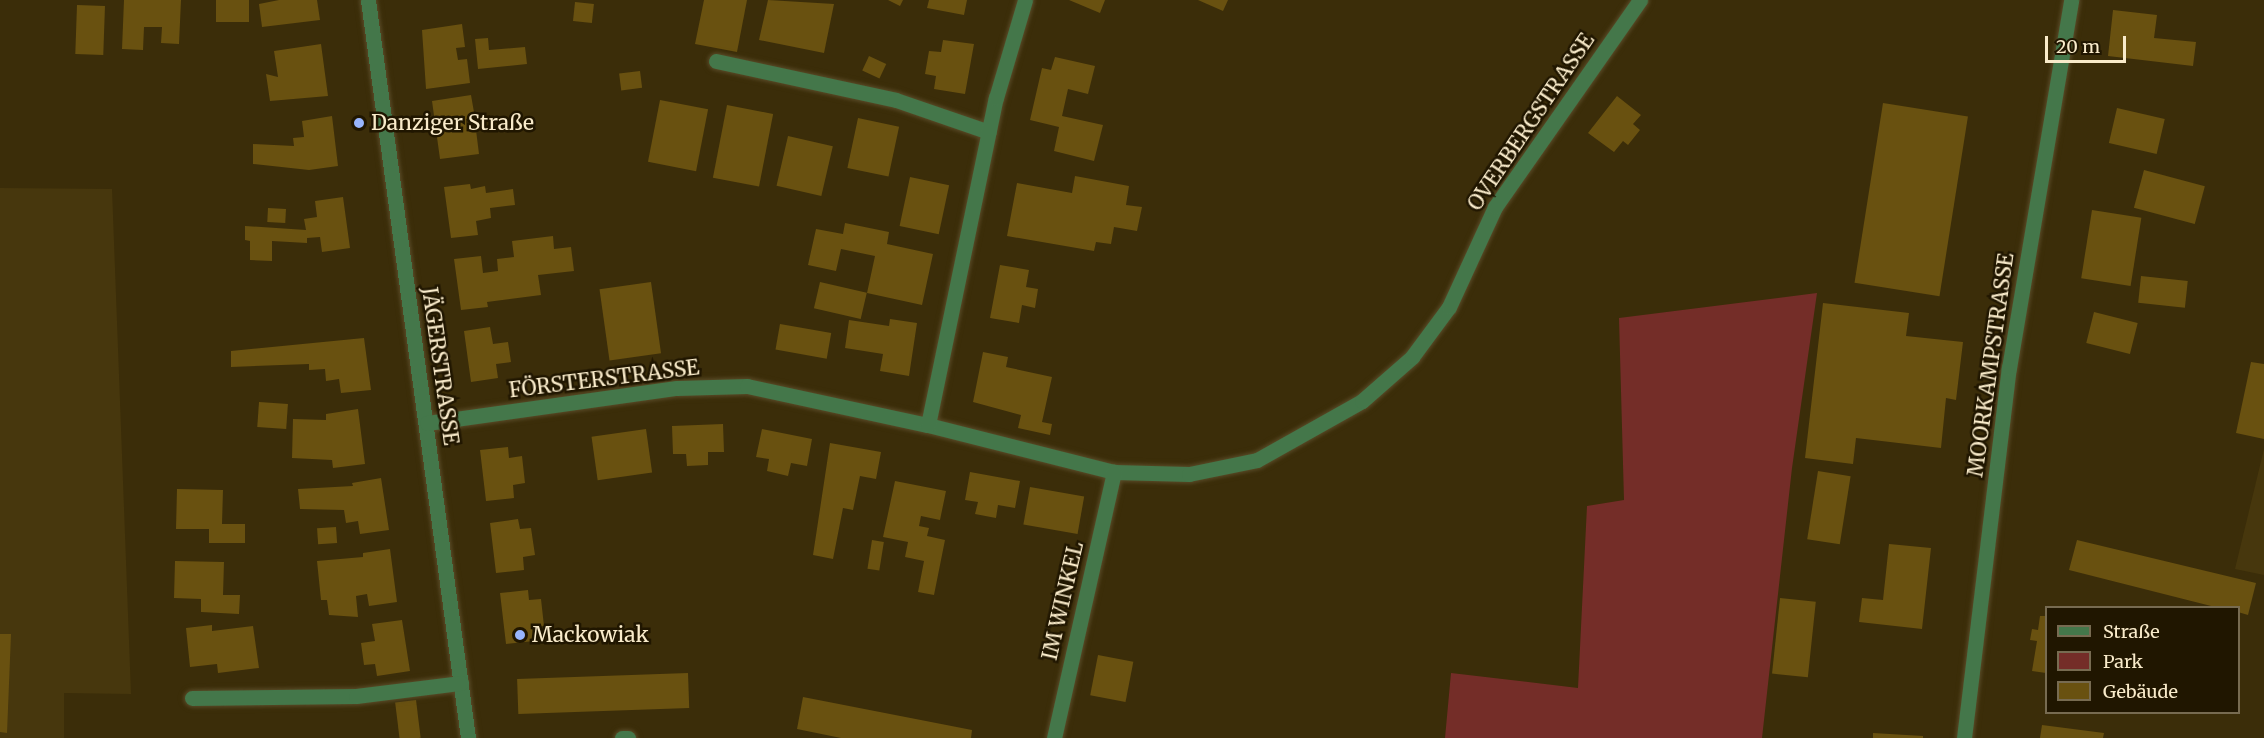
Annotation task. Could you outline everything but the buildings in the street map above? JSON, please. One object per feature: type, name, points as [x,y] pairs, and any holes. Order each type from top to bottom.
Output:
[{"type":"street","name":"JÄGERSTRASSE","points":[[369,0],[468,738]]},
{"type":"street","points":[[928,425],[989,132],[1025,0]]},
{"type":"street","name":"OVERBERGSTRASSE","points":[[1114,472],[1189,474],[1257,460],[1362,401],[1412,357],[1449,307],[1495,207],[1640,0]]},
{"type":"street","name":"MOORKAMPSTRASSE","points":[[1964,738],[2009,368],[2071,0]]},
{"type":"street","points":[[716,61],[896,100],[989,132]]},
{"type":"street","name":"FÖRSTERSTRASSE","points":[[427,423],[677,388],[747,387],[928,425],[1114,472]]},
{"type":"street","name":"IM WINKEL","points":[[1054,738],[1114,472]]},
{"type":"street","points":[[192,698],[356,696],[461,683]]},
{"type":"street","points":[[622,738],[628,738]]},
{"type":"shaded area","points":[[0,188],[112,189],[131,694],[64,693],[64,738],[0,738]]},
{"type":"shaded area","points":[[2264,449],[2264,575],[2235,569]]},
{"type":"green space","points":[[1817,293],[1792,468],[1762,738],[1445,738],[1451,673],[1578,688],[1587,506],[1624,500],[1619,318]]},
{"type":"place","name":"Danziger Straße","points":[[359,123]]},
{"type":"place","name":"Mackowiak","points":[[520,635]]}]
